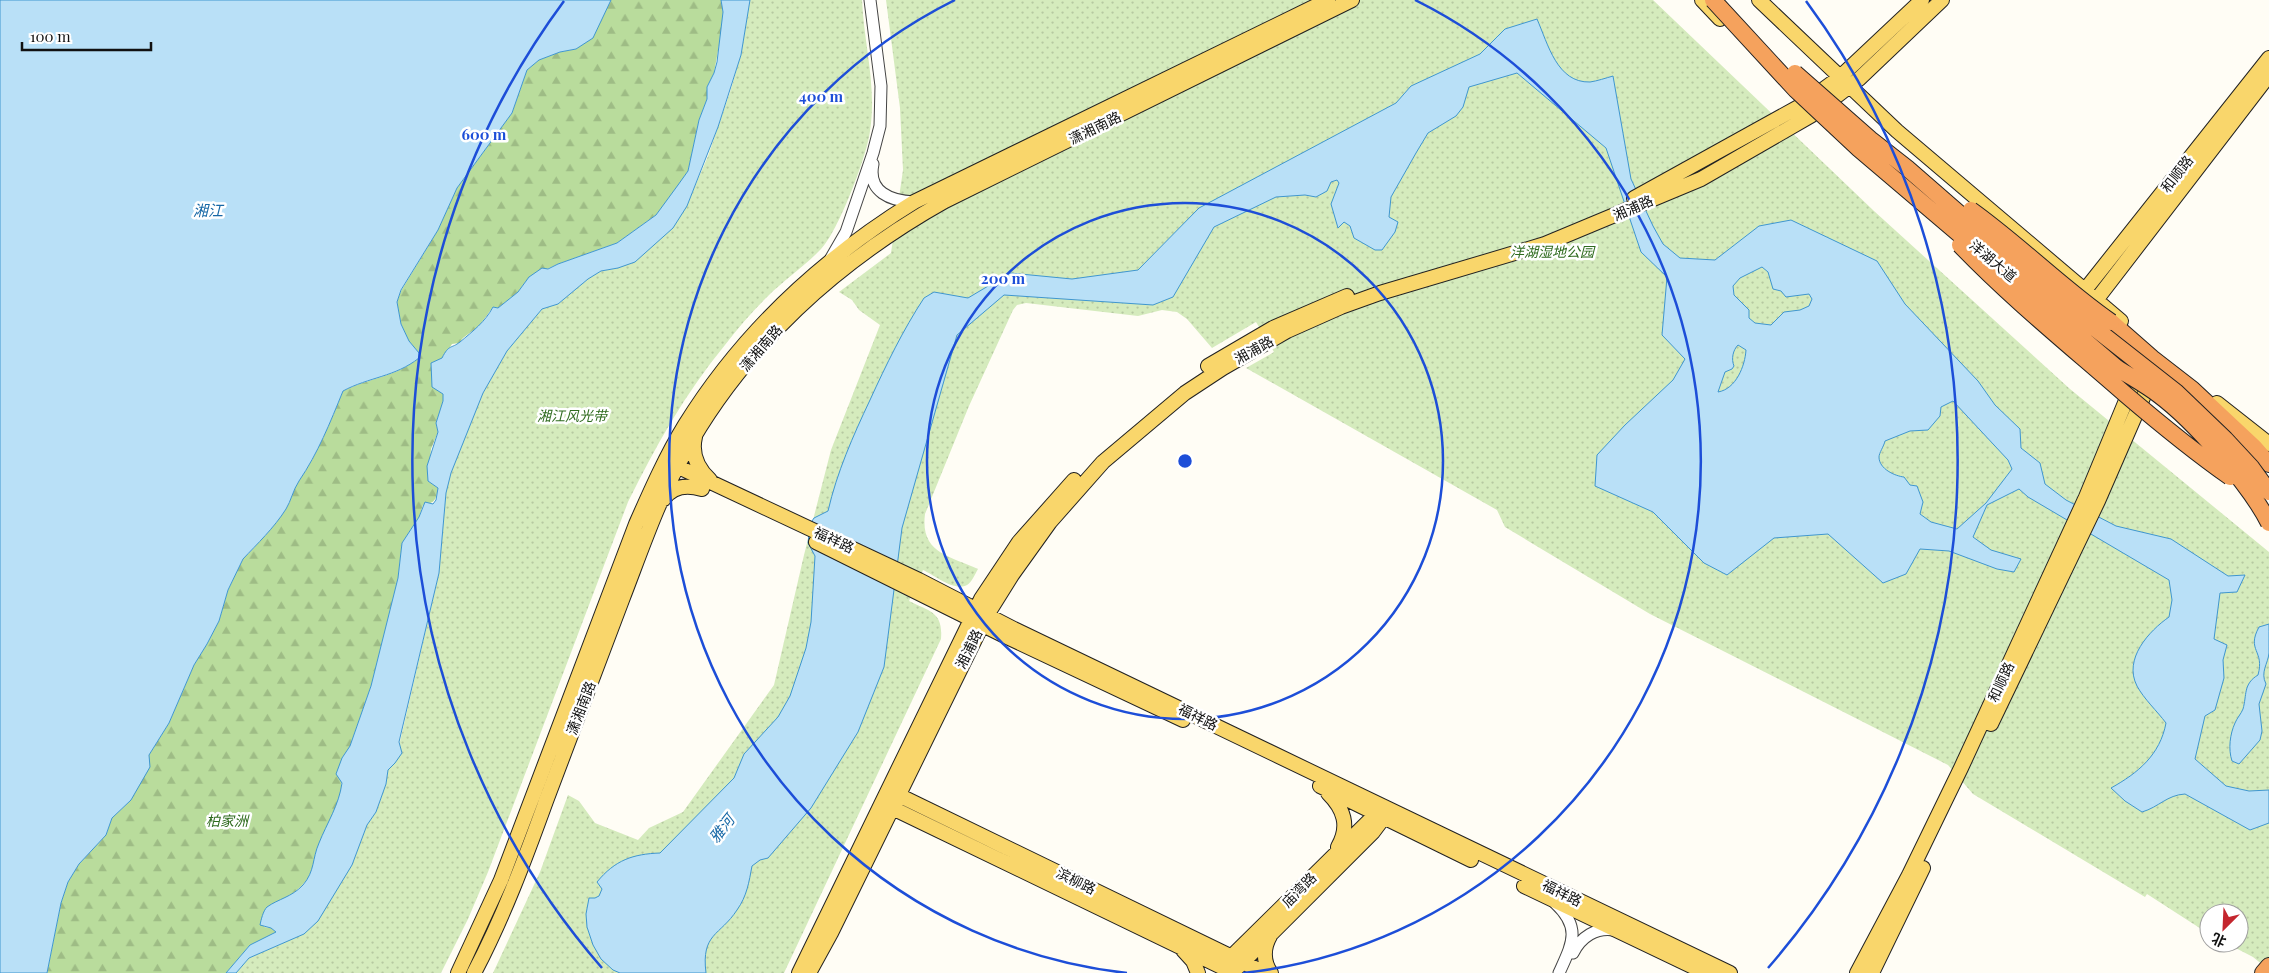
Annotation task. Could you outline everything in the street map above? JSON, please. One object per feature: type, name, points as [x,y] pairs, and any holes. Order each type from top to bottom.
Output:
[{"type":"highway","name":"洋湖大道","points":[[1713,0],[1796,90],[1890,175],[2117,368],[2160,396],[2186,419],[2236,474],[2264,512],[2269,523]]},
{"type":"highway","name":"洋湖大道","points":[[1727,0],[1803,81],[2055,296],[2176,392],[2244,460],[2269,492]]},
{"type":"highway","points":[[1907,168],[1935,184],[2035,260],[2087,305],[2111,322],[2152,358],[2262,446],[2269,457]]},
{"type":"highway","points":[[1890,175],[1933,215],[1990,276],[2059,339],[2185,446],[2269,504]]},
{"type":"highway","points":[[2262,446],[2269,464]]},
{"type":"highway","points":[[2263,973],[2269,966]]},
{"type":"main road","name":"潇湘南路","points":[[474,973],[508,900],[641,549],[660,504],[669,468],[686,424],[740,349],[787,299],[825,265],[855,241],[914,202],[1328,0]]},
{"type":"main road","name":"潇湘南路","points":[[458,973],[500,880],[636,524],[669,468],[748,361],[791,313],[842,268],[903,224],[945,201],[1352,0]]},
{"type":"main road","points":[[1702,0],[1812,115],[2037,308],[2132,386],[2145,393],[2231,461],[2269,488]]},
{"type":"main road","points":[[1759,0],[1844,83],[1897,131],[2097,299],[2222,407],[2262,446]]},
{"type":"main road","name":"湘浦路","points":[[979,617],[1003,590],[1050,522],[1103,462],[1185,393],[1246,353],[1307,322],[1360,300],[1518,254],[1652,195],[1702,179],[1812,115],[1922,0]]},
{"type":"main road","name":"湘浦路","points":[[1652,195],[1802,105],[1844,83],[1942,0]]},
{"type":"main road","name":"和顺路","points":[[2085,290],[2269,58]]},
{"type":"main road","name":"和顺路","points":[[2097,299],[2269,75]]},
{"type":"main road","name":"湘浦路","points":[[799,973],[890,799],[979,617],[994,576],[1037,520],[1098,454],[1174,390],[1225,355],[1273,328],[1328,302],[1376,285],[1520,243],[1622,208]]},
{"type":"main road","name":"和顺路","points":[[2092,499],[2132,386]]},
{"type":"main road","name":"和顺路","points":[[1872,973],[2066,554],[2145,393]]},
{"type":"main road","points":[[698,430],[694,443],[695,459],[705,475],[724,488]]},
{"type":"main road","name":"福祥路","points":[[669,468],[724,488],[802,530],[1383,812],[1730,973]]},
{"type":"main road","name":"福祥路","points":[[669,468],[702,489],[802,530]]},
{"type":"main road","points":[[660,504],[672,490],[679,487],[693,486],[702,489]]},
{"type":"main road","name":"和顺路","points":[[1857,973],[1909,875],[2066,554]]},
{"type":"main road","points":[[940,597],[963,598],[970,596],[986,586],[994,576]]},
{"type":"main road","points":[[940,597],[955,620],[961,651],[987,637],[1012,633],[999,612],[1000,598],[1003,590]]},
{"type":"main road","name":"福祥路","points":[[1012,633],[1324,788],[1383,812],[1414,833],[1706,973]]},
{"type":"main road","name":"湘浦路","points":[[809,973],[831,933],[876,840],[890,799],[915,760],[961,651]]},
{"type":"main road","points":[[876,840],[882,832],[894,824],[925,816],[912,790],[912,774],[915,760]]},
{"type":"main road","points":[[1324,788],[1342,810],[1345,821],[1345,832],[1330,859]]},
{"type":"main road","name":"滨柳路","points":[[890,799],[1227,972]]},
{"type":"main road","name":"庙湾路","points":[[1227,972],[1237,959],[1265,932],[1357,847],[1383,812]]},
{"type":"main road","name":"庙湾路","points":[[1265,932],[1330,859],[1383,812]]},
{"type":"main road","name":"滨柳路","points":[[925,816],[1198,940],[1265,973]]},
{"type":"main road","points":[[1357,847],[1397,829],[1414,833]]},
{"type":"main road","points":[[1198,940],[1215,945],[1236,945],[1265,932],[1265,960],[1271,973]]},
{"type":"main road","points":[[1179,946],[1193,961],[1198,973]]},
{"type":"street","points":[[825,265],[846,232],[870,162],[882,114],[872,0]]},
{"type":"street","points":[[872,0],[885,105],[883,130],[874,159],[872,177],[876,186],[887,198],[914,202]]},
{"type":"street","points":[[1548,897],[1568,918],[1573,933],[1570,949],[1558,973]]},
{"type":"street","points":[[1563,973],[1576,947],[1586,936],[1604,930],[1622,932]]},
{"type":"green space","name":"柏家洲","points":[[611,0],[721,0],[723,12],[721,34],[714,73],[707,87],[707,99],[699,120],[688,171],[656,215],[617,243],[558,264],[529,277],[518,292],[498,308],[493,307],[479,326],[459,343],[452,344],[443,358],[431,363],[433,387],[443,394],[443,401],[436,423],[438,432],[431,449],[428,481],[438,488],[437,495],[432,502],[423,505],[419,517],[402,543],[398,578],[371,686],[350,746],[342,758],[341,795],[310,875],[291,895],[267,908],[264,927],[271,928],[276,932],[250,945],[226,973],[47,973],[61,903],[68,882],[79,864],[106,835],[112,818],[131,800],[149,755],[169,723],[194,665],[219,621],[228,590],[243,559],[271,529],[286,509],[297,484],[323,438],[343,391],[392,373],[419,358],[419,353],[409,341],[401,324],[397,302],[401,291],[438,230],[457,188],[512,113],[527,70],[539,60],[560,52],[576,49],[592,38]]},
{"type":"green space","name":"湘江风光带","points":[[750,0],[862,0],[871,82],[872,114],[868,143],[858,175],[828,240],[821,249],[767,297],[730,339],[684,401],[649,461],[628,502],[488,872],[468,919],[441,973],[236,973],[249,958],[285,942],[352,865],[367,825],[376,812],[386,784],[388,770],[395,763],[439,573],[446,493],[451,473],[483,393],[507,351],[542,309],[558,304],[588,279],[601,271],[618,268],[687,205],[708,156],[730,92],[741,55]]},
{"type":"green space","name":"洋湖湿地公园","points":[[886,0],[1653,0],[1874,211],[2070,389],[2269,552],[2269,970],[2245,953],[2249,953],[2249,903],[2199,903],[2199,928],[2147,894],[2145,897],[1973,794],[1948,765],[1650,614],[1505,527],[1497,510],[1246,368],[1274,352],[1256,322],[1212,348],[1187,319],[1177,312],[1162,310],[1138,316],[1026,303],[1017,305],[1013,310],[969,406],[925,514],[927,537],[932,545],[947,556],[978,569],[970,582],[962,587],[951,585],[923,570],[909,601],[938,618],[941,639],[784,973],[493,973],[540,872],[568,795],[579,801],[595,823],[638,840],[649,828],[683,812],[774,685],[831,450],[880,325],[859,310],[852,300],[839,292],[891,253],[903,170],[900,108]]},
{"type":"water","name":"湘江","points":[[0,0],[611,0],[593,38],[576,49],[560,52],[539,60],[527,70],[512,113],[457,188],[438,230],[401,290],[397,302],[401,324],[409,341],[419,353],[419,358],[401,369],[343,391],[323,438],[297,484],[286,509],[271,529],[243,559],[228,590],[219,621],[194,665],[169,723],[149,755],[150,767],[131,800],[112,818],[106,835],[79,864],[68,882],[61,903],[47,973],[0,973]]},
{"type":"water","points":[[721,0],[750,0],[741,55],[718,127],[687,206],[673,228],[635,262],[601,271],[588,279],[558,304],[542,309],[507,351],[483,393],[451,473],[446,493],[439,573],[399,742],[402,753],[388,770],[386,784],[376,812],[367,825],[352,865],[318,921],[304,934],[249,958],[236,973],[226,973],[250,945],[276,932],[271,928],[260,925],[264,911],[271,904],[294,892],[307,880],[319,843],[338,799],[342,783],[336,774],[342,758],[350,746],[371,686],[398,578],[402,543],[419,517],[425,502],[433,504],[436,500],[438,488],[428,481],[427,466],[438,432],[436,423],[443,401],[443,394],[432,387],[431,363],[442,358],[448,349],[460,342],[478,326],[493,307],[498,308],[518,292],[529,277],[542,268],[548,269],[617,243],[656,215],[688,171],[699,120],[707,99],[707,87],[717,62],[723,12]]},
{"type":"water","name":"雅河","points":[[1537,19],[1555,60],[1569,76],[1579,81],[1590,82],[1613,76],[1631,179],[1663,244],[1680,258],[1715,260],[1759,226],[1791,220],[1877,261],[1905,304],[1978,381],[1995,405],[2020,429],[2021,448],[2040,463],[2045,484],[2066,500],[2116,526],[2171,539],[2228,576],[2245,575],[2237,592],[2220,593],[2214,639],[2227,645],[2223,660],[2224,678],[2215,710],[2205,716],[2195,759],[2226,786],[2249,791],[2269,790],[2269,823],[2250,830],[2185,794],[2168,799],[2142,812],[2125,801],[2111,788],[2130,776],[2146,762],[2159,745],[2163,734],[2166,723],[2137,686],[2133,666],[2140,647],[2146,638],[2169,617],[2172,600],[2169,580],[2028,497],[2019,489],[1987,505],[1973,537],[1991,550],[2021,559],[2014,572],[1997,569],[1949,551],[1920,549],[1906,574],[1883,583],[1828,534],[1774,538],[1727,575],[1704,563],[1653,512],[1595,486],[1597,455],[1625,425],[1673,380],[1685,359],[1662,335],[1667,277],[1641,252],[1606,148],[1517,73],[1469,87],[1463,107],[1456,116],[1428,133],[1391,197],[1389,217],[1398,222],[1395,232],[1382,250],[1375,250],[1354,238],[1350,226],[1344,222],[1338,228],[1331,204],[1339,183],[1337,180],[1331,182],[1327,191],[1316,197],[1305,195],[1276,197],[1214,227],[1173,297],[1153,305],[1004,295],[957,335],[902,528],[884,667],[858,732],[811,808],[768,858],[760,860],[752,866],[747,889],[740,905],[731,919],[709,942],[705,960],[706,973],[620,973],[613,970],[601,959],[593,945],[587,927],[586,914],[589,898],[599,896],[602,889],[597,882],[618,863],[641,855],[660,853],[734,778],[744,754],[778,717],[790,696],[806,648],[811,622],[815,556],[808,543],[810,524],[814,518],[828,511],[841,468],[858,427],[895,348],[924,298],[934,292],[968,298],[1010,273],[1072,279],[1138,270],[1199,208],[1396,103],[1411,86],[1480,54],[1505,29]],"holes":[[[1762,267],[1768,272],[1773,289],[1781,291],[1786,297],[1809,294],[1812,299],[1809,306],[1800,310],[1784,312],[1771,325],[1755,323],[1749,318],[1749,310],[1734,295],[1733,286],[1740,278]],[[1738,345],[1746,350],[1744,363],[1735,382],[1718,392],[1725,372],[1734,366],[1733,358]],[[1953,401],[2008,460],[2012,469],[1986,503],[1957,529],[1931,522],[1920,514],[1923,502],[1917,486],[1910,485],[1904,477],[1888,471],[1882,465],[1879,457],[1885,441],[1910,431],[1928,430],[1940,416],[1941,407]]]},
{"type":"water","points":[[2269,624],[2269,653],[2264,676],[2266,684],[2259,704],[2262,731],[2260,740],[2239,764],[2232,761],[2230,752],[2232,732],[2243,709],[2246,690],[2253,678],[2258,675],[2260,667],[2254,641],[2256,635],[2259,627]]}]
